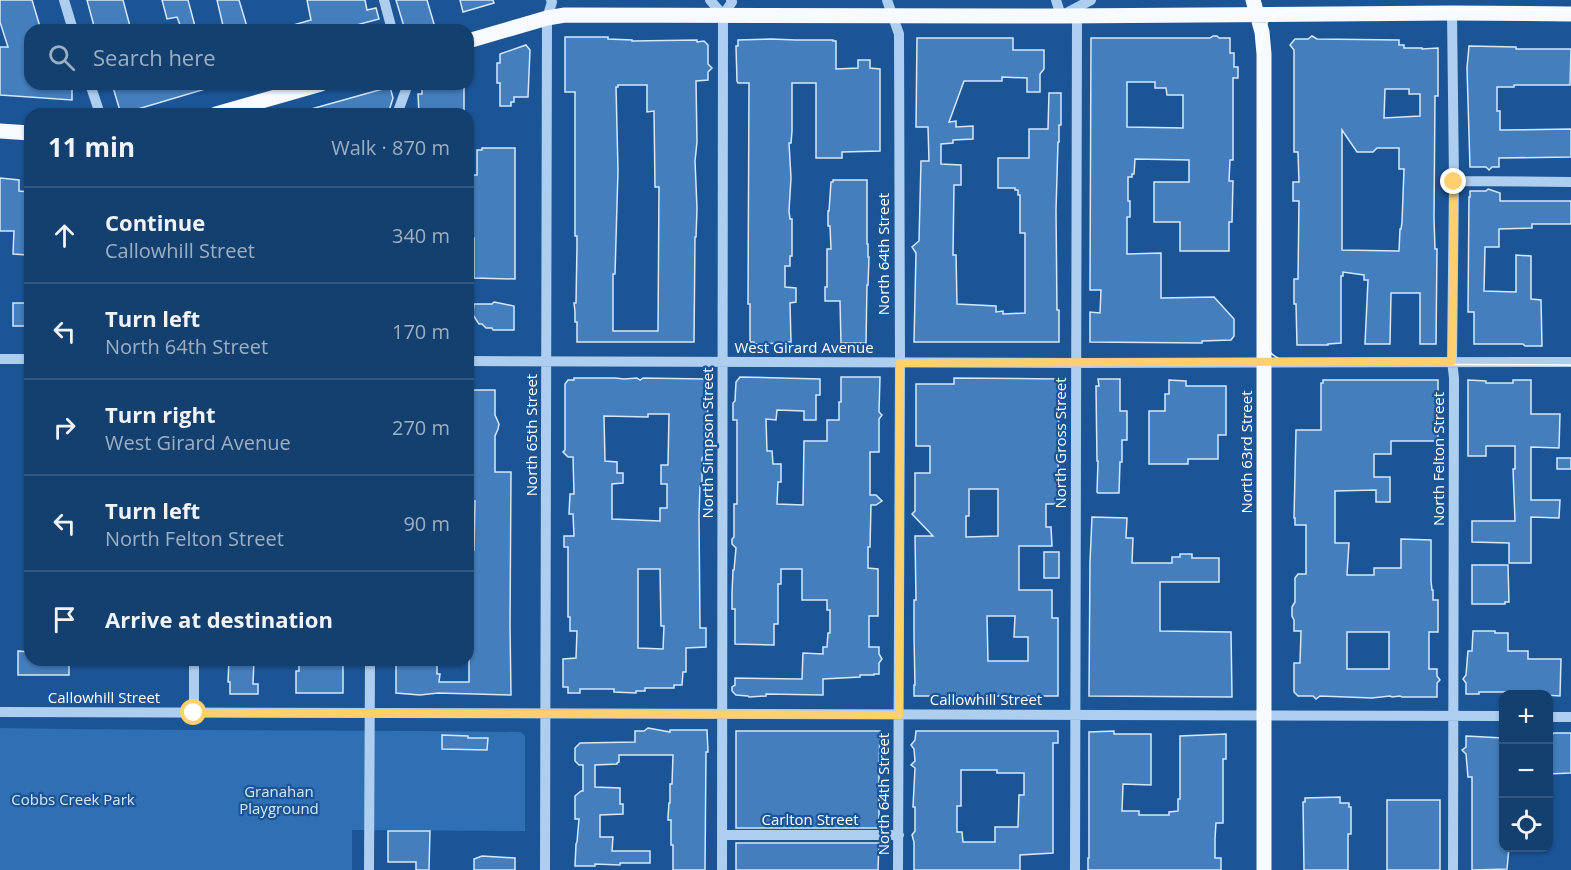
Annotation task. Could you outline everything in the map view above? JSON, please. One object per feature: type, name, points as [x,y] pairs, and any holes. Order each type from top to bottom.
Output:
[{"type":"main road","points":[[474,39],[565,15],[1077,16],[1256,7],[1571,14]]},
{"type":"main road","name":"North 63rd Street","points":[[1256,7],[1263,34],[1264,54],[1264,870]]},
{"type":"main road","points":[[237,108],[300,90]]},
{"type":"main road","points":[[0,131],[24,133]]},
{"type":"street","points":[[64,0],[71,24]]},
{"type":"street","points":[[384,0],[390,24]]},
{"type":"street","name":"North 65th Street","points":[[545,870],[547,18],[551,0]]},
{"type":"street","points":[[710,0],[723,15],[732,2],[731,0]]},
{"type":"street","name":"North 64th Street","points":[[887,0],[899,34],[898,870]]},
{"type":"street","points":[[1056,0],[1061,16],[1091,0]]},
{"type":"street","name":"North Felton Street","points":[[1452,13],[1454,182],[1453,870]]},
{"type":"street","name":"North Simpson Street","points":[[722,870],[723,15]]},
{"type":"street","name":"North Gross Street","points":[[1075,870],[1077,16]]},
{"type":"street","points":[[92,90],[98,108]]},
{"type":"street","points":[[399,108],[406,90]]},
{"type":"street","points":[[1454,182],[1571,182]]},
{"type":"street","points":[[0,359],[24,359]]},
{"type":"street","name":"West Girard Avenue","points":[[474,362],[1571,362]]},
{"type":"street","points":[[194,666],[194,713]]},
{"type":"street","points":[[369,870],[370,666]]},
{"type":"street","name":"Callowhill Street","points":[[0,712],[1499,716]]},
{"type":"street","points":[[1553,717],[1571,717]]},
{"type":"street","name":"Carlton Street","points":[[722,835],[898,835]]},
{"type":"green space","name":"Cobbs Creek Park","points":[[0,728],[521,732],[525,736],[525,831],[352,830],[352,870],[0,870]]},
{"type":"building","points":[[0,0],[32,0],[39,24],[24,24],[24,90],[72,90],[72,100],[0,95],[0,47],[8,47],[0,22]]},
{"type":"building","points":[[87,0],[123,0],[129,24],[93,24]]},
{"type":"building","points":[[162,0],[188,0],[194,24],[180,24],[177,17],[167,19]]},
{"type":"building","points":[[217,0],[239,0],[246,24],[223,24]]},
{"type":"building","points":[[307,0],[365,0],[367,10],[376,8],[379,19],[360,24],[297,24],[311,20]]},
{"type":"building","points":[[396,0],[427,0],[434,24],[403,24]]},
{"type":"building","points":[[460,0],[493,0],[494,3],[463,12]]},
{"type":"building","points":[[1217,36],[1230,38],[1230,53],[1234,53],[1234,67],[1238,67],[1238,78],[1233,78],[1233,160],[1230,160],[1229,181],[1233,181],[1229,251],[1180,251],[1180,222],[1154,222],[1154,182],[1189,182],[1189,160],[1135,159],[1134,174],[1128,177],[1130,217],[1127,217],[1127,254],[1161,253],[1161,298],[1214,297],[1234,319],[1234,336],[1231,340],[1202,341],[1202,343],[1090,342],[1090,312],[1100,313],[1101,290],[1090,290],[1091,38],[1210,38]],"holes":[[[1127,82],[1155,82],[1155,88],[1166,88],[1167,95],[1183,95],[1183,128],[1127,127]]]},
{"type":"building","points":[[1312,36],[1317,39],[1399,40],[1399,45],[1404,45],[1404,48],[1438,48],[1438,96],[1435,96],[1434,218],[1435,249],[1437,249],[1436,344],[1420,344],[1420,293],[1391,293],[1390,344],[1365,344],[1368,280],[1364,280],[1364,275],[1343,272],[1341,276],[1341,343],[1297,345],[1294,279],[1298,279],[1299,201],[1293,201],[1293,182],[1299,182],[1298,152],[1294,152],[1294,50],[1290,45],[1295,39],[1308,39]],"holes":[[[1385,89],[1409,89],[1409,94],[1420,94],[1420,116],[1384,118]],[[1342,130],[1357,152],[1373,152],[1377,148],[1399,148],[1399,169],[1404,169],[1399,251],[1342,250]]]},
{"type":"building","points":[[565,37],[608,37],[608,39],[632,41],[697,40],[697,42],[704,41],[708,45],[708,64],[712,68],[708,72],[708,80],[696,81],[697,208],[694,342],[577,342],[574,303],[576,303],[577,246],[577,236],[575,236],[575,92],[565,92]],"holes":[[[618,85],[647,85],[647,112],[654,111],[655,187],[659,187],[658,331],[613,331],[618,170],[616,87]]]},
{"type":"building","points":[[917,38],[1013,38],[1013,50],[1044,50],[1044,69],[1040,74],[1040,92],[1027,92],[1027,78],[1002,77],[1002,81],[964,81],[949,122],[956,121],[956,127],[973,126],[973,139],[953,140],[953,143],[941,144],[941,164],[961,165],[961,185],[954,185],[953,255],[956,255],[957,304],[996,306],[996,312],[1003,311],[1003,314],[1025,313],[1025,233],[1020,233],[1020,195],[1015,188],[998,188],[998,158],[1029,158],[1029,129],[1048,129],[1049,93],[1061,93],[1056,210],[1059,342],[914,342],[916,253],[912,247],[919,241],[921,161],[929,161],[928,127],[916,127]]},
{"type":"building","points":[[738,40],[833,40],[836,41],[836,69],[858,68],[858,60],[870,60],[870,68],[880,69],[880,151],[842,152],[842,158],[816,158],[816,83],[792,83],[789,211],[790,219],[792,219],[792,256],[790,256],[790,266],[785,266],[785,287],[796,288],[796,302],[790,303],[791,342],[754,344],[750,342],[750,304],[748,304],[749,83],[738,83],[737,81],[736,46],[738,46]]},
{"type":"building","points":[[526,45],[530,50],[528,97],[514,97],[511,106],[500,106],[497,63],[500,63],[500,54]]},
{"type":"building","points":[[1469,46],[1571,49],[1570,85],[1497,87],[1497,111],[1500,111],[1500,130],[1571,129],[1571,157],[1499,158],[1499,167],[1492,167],[1489,170],[1486,167],[1470,167],[1467,68]]},
{"type":"building","points":[[114,90],[202,90],[141,108],[119,108]]},
{"type":"building","points":[[379,90],[391,90],[393,98],[390,108],[315,108]]},
{"type":"building","points":[[422,90],[464,90],[464,108],[419,108],[418,94],[422,94]]},
{"type":"building","points":[[482,148],[515,148],[515,279],[474,278],[474,175],[477,175],[477,150],[482,150]]},
{"type":"building","points":[[0,178],[19,180],[19,191],[24,192],[24,255],[13,254],[14,231],[0,231]]},
{"type":"building","points":[[833,180],[867,180],[869,257],[866,343],[841,343],[840,301],[825,301],[827,249],[831,249],[828,211]]},
{"type":"building","points":[[1488,189],[1500,193],[1500,201],[1571,201],[1571,224],[1532,224],[1532,228],[1499,229],[1499,247],[1485,247],[1484,291],[1516,292],[1516,255],[1531,256],[1531,299],[1541,300],[1542,346],[1474,344],[1474,312],[1468,312],[1469,197],[1470,191]]},
{"type":"building","points":[[494,302],[514,306],[514,330],[493,330],[479,324],[474,316],[474,304]]},
{"type":"building","points":[[13,303],[24,303],[24,326],[13,326]]},
{"type":"building","points":[[740,377],[820,379],[820,395],[816,395],[816,420],[804,420],[804,411],[777,410],[776,420],[766,419],[767,451],[772,451],[773,464],[781,464],[777,504],[803,505],[804,441],[827,441],[827,420],[839,420],[841,377],[880,377],[879,412],[882,415],[879,419],[879,452],[870,452],[870,495],[876,495],[882,501],[871,505],[868,568],[878,569],[878,616],[869,616],[869,647],[879,647],[882,659],[879,663],[879,674],[823,679],[823,695],[766,694],[766,696],[749,697],[736,695],[732,691],[735,678],[802,679],[803,653],[823,654],[823,647],[827,647],[828,633],[830,633],[830,610],[827,610],[827,600],[802,600],[802,569],[781,569],[781,584],[778,584],[778,624],[774,624],[774,645],[735,644],[735,609],[732,609],[732,593],[736,548],[732,544],[732,539],[734,537],[734,504],[737,504],[737,420],[733,420],[733,403],[736,382]]},
{"type":"building","points":[[574,378],[637,378],[640,380],[643,378],[704,379],[707,382],[708,432],[706,454],[702,458],[699,516],[700,628],[706,628],[706,647],[686,648],[686,672],[683,672],[682,685],[674,685],[674,688],[645,688],[645,691],[636,691],[636,693],[614,692],[614,689],[580,689],[580,693],[568,693],[568,687],[563,687],[563,659],[576,658],[577,631],[570,631],[568,547],[564,547],[564,536],[574,536],[573,514],[569,514],[570,494],[574,494],[573,457],[568,457],[563,452],[565,450],[565,384],[568,380],[574,380]],"holes":[[[648,414],[669,414],[668,465],[661,465],[661,484],[667,484],[667,508],[660,508],[660,521],[612,519],[612,484],[623,483],[623,473],[617,473],[617,462],[605,461],[604,416],[648,417]],[[638,569],[660,569],[661,626],[664,626],[663,649],[638,648]]]},
{"type":"building","points":[[954,378],[1059,379],[1058,504],[1046,504],[1046,527],[1051,527],[1052,546],[1019,546],[1019,590],[1052,590],[1052,618],[1058,618],[1058,696],[937,696],[933,699],[930,696],[914,696],[915,536],[933,536],[912,514],[915,511],[915,473],[930,473],[930,446],[916,446],[916,384],[954,384]],"holes":[[[969,489],[998,489],[998,536],[966,537]],[[987,616],[1015,616],[1014,637],[1028,637],[1028,661],[988,661]]]},
{"type":"building","points":[[1098,379],[1120,379],[1120,411],[1127,411],[1127,440],[1122,440],[1119,493],[1097,492],[1096,386],[1099,386]]},
{"type":"building","points":[[1169,380],[1186,381],[1186,386],[1226,386],[1226,435],[1218,435],[1218,459],[1188,459],[1188,464],[1149,464],[1149,411],[1165,411],[1165,394],[1169,394]]},
{"type":"building","points":[[1323,380],[1438,380],[1438,441],[1391,441],[1391,454],[1374,454],[1374,477],[1390,477],[1390,502],[1376,502],[1376,490],[1335,491],[1335,543],[1349,543],[1347,575],[1374,575],[1374,568],[1401,568],[1401,539],[1431,540],[1431,581],[1433,600],[1438,600],[1438,632],[1429,632],[1429,669],[1437,669],[1437,676],[1440,680],[1437,683],[1437,697],[1320,696],[1316,699],[1313,696],[1298,696],[1294,692],[1294,663],[1300,663],[1301,631],[1294,631],[1292,607],[1295,602],[1295,578],[1298,574],[1306,574],[1306,525],[1295,525],[1294,518],[1296,430],[1321,430],[1321,383]],"holes":[[[1347,632],[1389,632],[1389,669],[1347,669]]]},
{"type":"building","points":[[1468,380],[1513,383],[1513,380],[1531,380],[1531,414],[1560,414],[1559,448],[1531,447],[1531,500],[1560,500],[1559,518],[1531,517],[1531,563],[1509,563],[1509,543],[1472,542],[1472,521],[1515,521],[1513,469],[1515,469],[1515,446],[1486,446],[1486,456],[1468,456]]},
{"type":"building","points":[[474,390],[495,390],[495,415],[499,424],[495,436],[495,472],[511,472],[511,695],[396,693],[396,666],[437,666],[437,674],[440,674],[439,682],[469,682],[469,666],[474,666]]},
{"type":"building","points":[[1557,458],[1571,458],[1571,469],[1557,469]]},
{"type":"building","points":[[1092,517],[1127,518],[1126,538],[1133,538],[1132,563],[1172,563],[1172,557],[1180,557],[1180,554],[1192,554],[1192,558],[1219,558],[1219,582],[1160,582],[1160,631],[1231,632],[1232,697],[1089,696]]},
{"type":"building","points":[[1044,552],[1059,552],[1059,578],[1044,578]]},
{"type":"building","points":[[1472,565],[1508,565],[1509,602],[1472,604]]},
{"type":"building","points":[[1473,631],[1495,631],[1495,633],[1508,633],[1508,651],[1528,651],[1528,659],[1561,659],[1560,696],[1553,696],[1553,690],[1499,690],[1499,692],[1466,694],[1466,683],[1463,679],[1466,675],[1468,651],[1472,651]]},
{"type":"building","points":[[18,651],[24,652],[24,666],[69,666],[69,675],[18,675]]},
{"type":"building","points":[[229,666],[254,666],[253,684],[258,684],[258,694],[230,694],[230,682],[228,682]]},
{"type":"building","points":[[299,666],[343,666],[343,693],[296,693],[296,671],[299,671]]},
{"type":"building","points":[[648,728],[670,732],[670,730],[707,730],[705,870],[673,870],[671,820],[668,820],[668,817],[673,755],[619,755],[617,764],[595,765],[595,787],[620,788],[620,804],[623,804],[623,814],[600,815],[600,837],[613,837],[612,851],[650,851],[650,863],[575,866],[579,819],[575,819],[575,796],[583,791],[583,765],[575,761],[575,748],[580,743],[635,742],[635,731],[644,731]]},
{"type":"building","points":[[736,731],[880,731],[879,766],[886,773],[879,774],[879,828],[736,828]]},
{"type":"building","points":[[916,731],[1058,731],[1058,743],[1053,743],[1053,853],[1020,855],[1020,870],[914,870],[912,835],[915,831],[915,807],[913,807],[915,768],[911,765],[915,761],[914,749],[911,745],[915,740]],"holes":[[[961,770],[997,770],[997,773],[1024,773],[1024,795],[1019,795],[1018,827],[995,827],[995,842],[963,842],[962,832],[957,832],[957,806],[961,806]]]},
{"type":"building","points":[[1114,731],[1114,734],[1151,734],[1151,785],[1123,784],[1122,811],[1139,811],[1139,815],[1169,815],[1169,812],[1178,811],[1180,736],[1226,734],[1226,759],[1223,759],[1223,823],[1216,823],[1215,839],[1215,858],[1221,858],[1221,870],[1088,870],[1089,732]]},
{"type":"building","points":[[1571,733],[1571,773],[1553,774],[1553,734]]},
{"type":"building","points":[[442,735],[488,738],[487,750],[442,749]]},
{"type":"building","points":[[1466,736],[1499,738],[1499,852],[1509,852],[1507,869],[1472,870],[1472,777],[1468,777],[1466,754],[1462,750],[1466,747]]},
{"type":"building","points":[[1340,797],[1340,803],[1349,803],[1351,807],[1348,870],[1304,870],[1303,802],[1305,798]]},
{"type":"building","points":[[1387,800],[1440,800],[1440,870],[1387,870]]},
{"type":"building","points":[[388,831],[430,831],[429,870],[416,870],[416,862],[388,862]]},
{"type":"building","points":[[736,843],[879,843],[878,870],[736,870]]},
{"type":"building","points":[[482,856],[515,858],[515,870],[474,870],[474,859]]},
{"type":"tram line","points":[[1571,10],[1294,10],[1277,14],[1267,22],[1260,51],[1261,336],[1270,352],[1278,358],[1295,364],[1571,365]]},
{"type":"route","points":[[194,713],[899,715],[900,363],[1452,361],[1454,182]]},
{"type":"park label","name":"Granahan Playground","points":[[279,800]]}]
